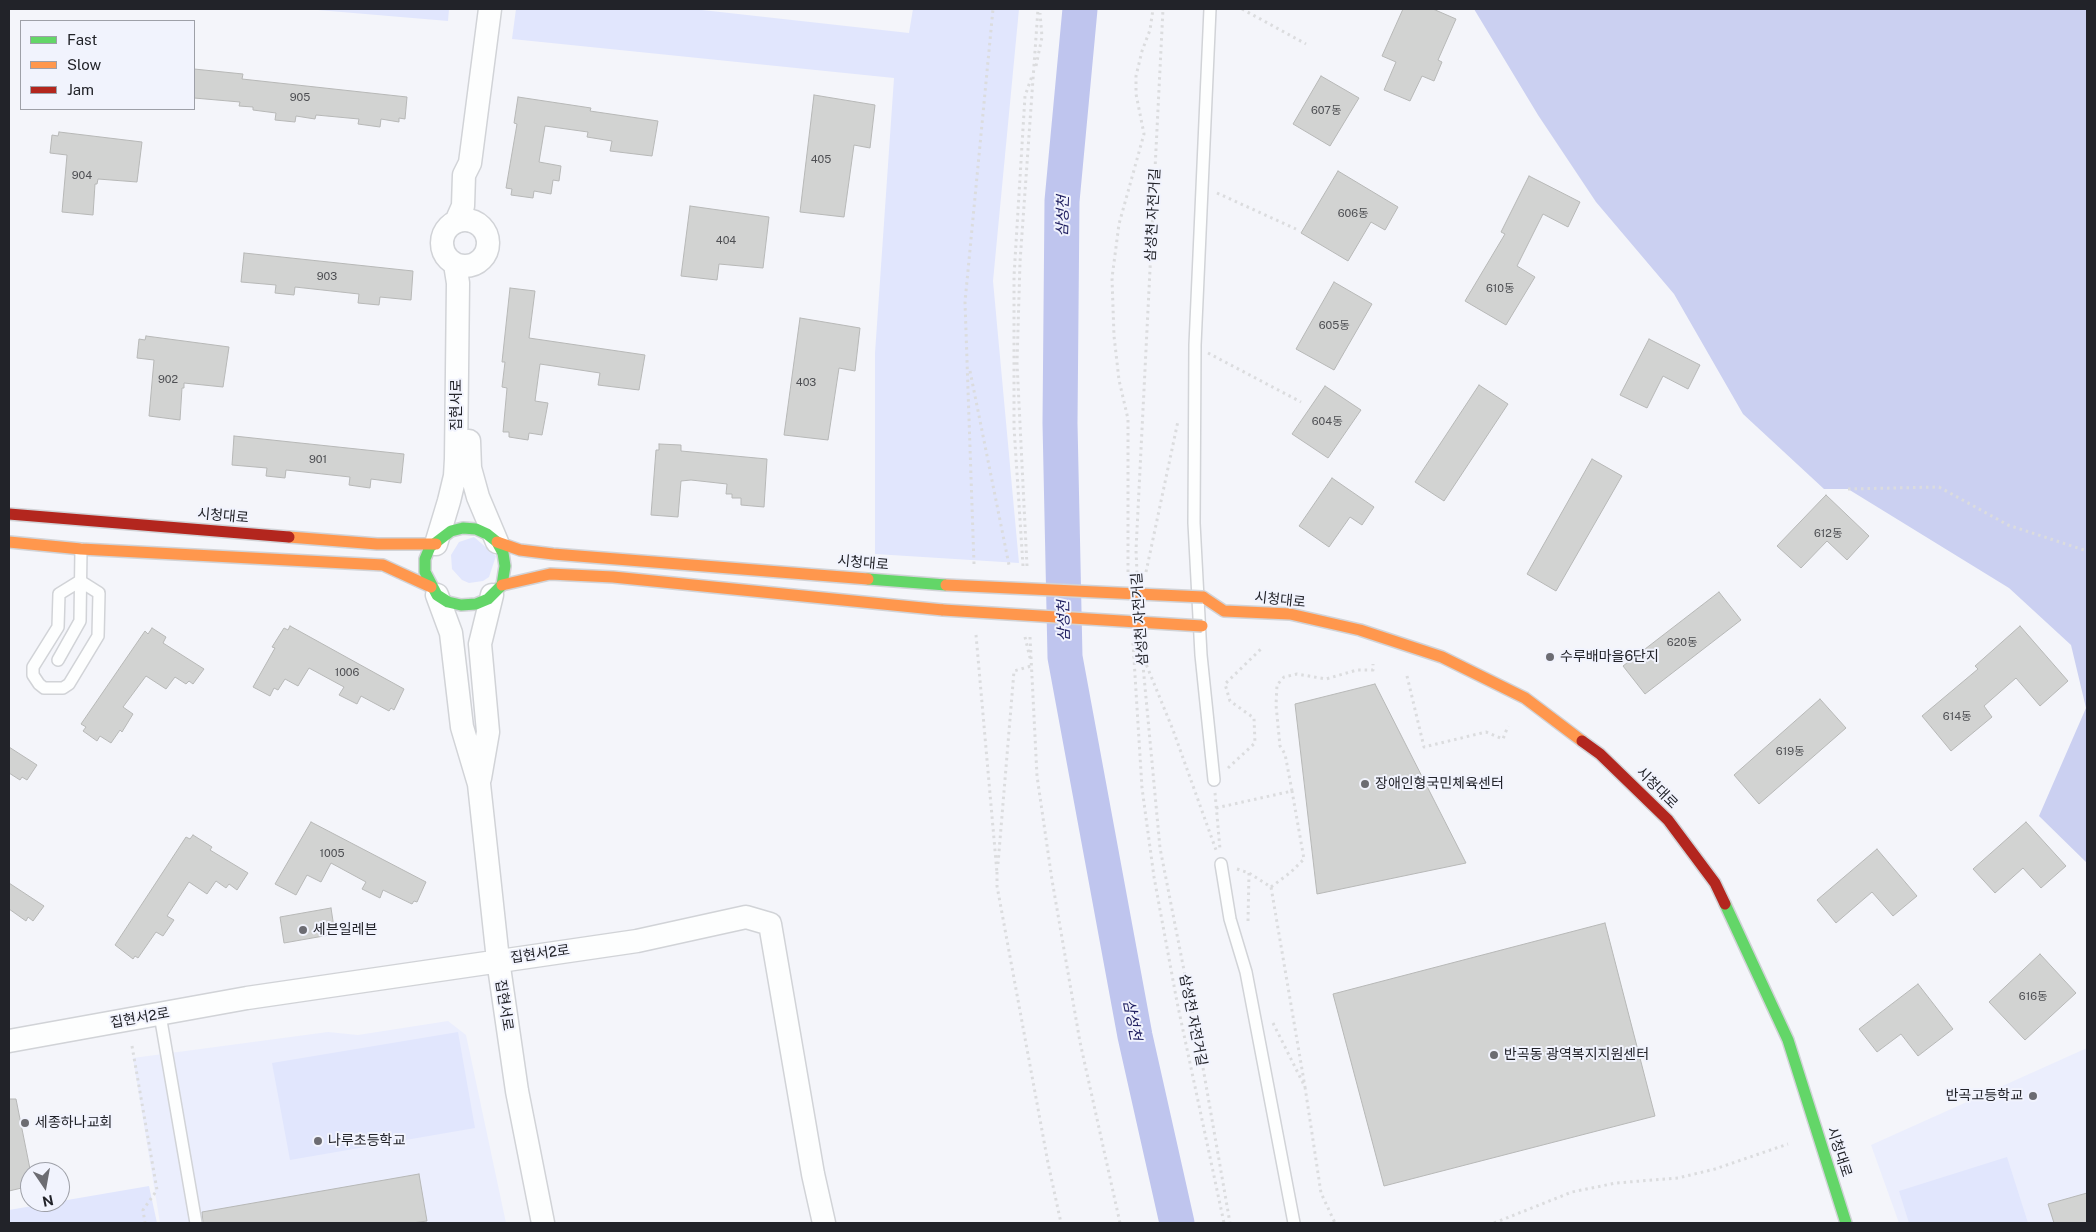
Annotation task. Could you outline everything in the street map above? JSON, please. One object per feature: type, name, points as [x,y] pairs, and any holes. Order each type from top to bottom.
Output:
[{"type":"street","points":[[467,223],[486,234],[487,250],[478,263],[462,265],[448,260],[442,245],[445,231],[467,223],[473,209],[476,177],[470,163],[490,9]]},
{"type":"street","name":"집현서로","points":[[462,265],[466,286],[470,468],[478,497],[497,542]]},
{"type":"street","name":"집현서로","points":[[436,544],[455,476],[458,283],[462,265]]},
{"type":"street","name":"시청대로","points":[[9,514],[377,544],[436,544]]},
{"type":"street","points":[[9,542],[80,549],[383,565],[434,591],[448,602],[461,605],[476,604],[488,599],[497,590],[505,566],[503,553],[497,542],[488,534],[476,529],[463,528],[451,531],[430,547],[425,559],[425,572],[434,591]]},
{"type":"street","name":"시청대로","points":[[497,542],[520,550],[553,554],[946,585],[1203,596],[1213,618]]},
{"type":"street","name":"시청대로","points":[[497,590],[550,574],[595,576],[944,610],[1213,618],[1290,614],[1360,630],[1442,657],[1525,698],[1600,754],[1668,820],[1715,883],[1788,1040],[1846,1223]]},
{"type":"street","name":"집현서로","points":[[479,784],[488,732],[480,644],[497,590]]},
{"type":"street","name":"집현서로","points":[[434,591],[451,633],[462,727],[479,784],[498,960],[517,1091],[543,1223]]},
{"type":"street","name":"집현서2로","points":[[9,1041],[247,998],[637,941],[746,917],[770,924],[813,1174],[824,1223]]},
{"type":"lane","points":[[1210,9],[1200,186],[1195,345],[1194,523],[1201,655],[1214,780]]},
{"type":"lane","points":[[58,660],[80,621],[80,549]]},
{"type":"lane","points":[[80,581],[99,593],[98,636],[69,684],[63,688],[44,688],[39,684],[34,675],[33,667],[58,628],[60,594],[80,581]]},
{"type":"lane","points":[[1221,864],[1230,919],[1246,972],[1294,1223]]},
{"type":"lane","points":[[160,1015],[196,1223]]},
{"type":"path","points":[[993,9],[966,302],[968,360],[1010,571]]},
{"type":"path","points":[[1023,569],[1014,427],[1014,276],[1025,96],[1040,54],[1042,37],[1039,9]]},
{"type":"path","name":"삼성천 자전거길","points":[[1138,578],[1136,550],[1164,9]]},
{"type":"path","points":[[1242,9],[1306,44]]},
{"type":"path","points":[[1200,186],[1296,228]]},
{"type":"path","points":[[1195,345],[1301,402]]},
{"type":"path","points":[[1145,578],[1178,420]]},
{"type":"path","points":[[1848,489],[1939,487],[2008,525],[2087,551]]},
{"type":"path","points":[[1028,627],[1032,666]]},
{"type":"path","points":[[1022,628],[1032,666]]},
{"type":"path","name":"삼성천 자전거길","points":[[1141,634],[1160,848],[1202,1062],[1220,1178],[1230,1223]]},
{"type":"path","points":[[1221,864],[1214,780],[1255,743],[1254,718],[1230,701],[1225,684],[1263,647]]},
{"type":"path","points":[[1142,654],[1174,730],[1221,864]]},
{"type":"path","points":[[1271,887],[1291,872],[1304,859],[1285,754],[1280,746],[1276,705],[1277,685],[1284,677],[1297,674],[1326,679],[1357,670],[1373,670],[1373,664]]},
{"type":"path","points":[[1032,666],[1014,671],[997,886],[1048,1163],[1061,1223]]},
{"type":"path","points":[[1407,676],[1424,747],[1486,732],[1503,740],[1508,726]]},
{"type":"path","points":[[1216,808],[1292,791]]},
{"type":"path","points":[[1221,864],[1249,873],[1271,887],[1321,1193],[1335,1223]]},
{"type":"path","points":[[1248,922],[1249,873]]},
{"type":"path","points":[[1269,1016],[1305,1087]]},
{"type":"path","points":[[132,1046],[157,1190],[143,1210],[145,1223]]},
{"type":"path","points":[[1494,1223],[1572,1192],[1616,1183],[1678,1178],[1715,1169],[1788,1144]]},
{"type":"shaded area","points":[[306,9],[449,9],[448,21]]},
{"type":"shaded area","points":[[516,9],[693,9],[909,33],[913,9],[1019,9],[993,281],[1019,563],[875,554],[875,353],[894,78],[512,39]]},
{"type":"shaded area","points":[[1474,9],[2087,9],[2087,863],[2039,816],[2086,708],[2071,645],[2009,588],[1848,489],[1824,489],[1743,414],[1674,294],[1596,202],[1538,115]]},
{"type":"shaded area","points":[[474,537],[496,556],[489,577],[483,581],[469,583],[462,580],[452,569],[451,555],[459,542]]},
{"type":"shaded area","name":"나루초등학교","points":[[448,1021],[466,1035],[506,1223],[160,1223],[133,1058],[328,1032],[358,1035]]},
{"type":"shaded area","points":[[458,1032],[475,1128],[290,1160],[272,1063]]},
{"type":"shaded area","name":"반곡고등학교","points":[[2087,1048],[2087,1223],[1899,1223],[1871,1145]]},
{"type":"shaded area","points":[[2007,1157],[2028,1223],[1909,1223],[1899,1191]]},
{"type":"shaded area","points":[[149,1186],[157,1223],[9,1223],[9,1210],[20,1208],[20,1212],[70,1212],[70,1200]]},
{"type":"building","points":[[1403,9],[1433,9],[1456,19],[1438,60],[1442,62],[1434,81],[1422,76],[1410,101],[1384,90],[1396,62],[1382,56]]},
{"type":"building","points":[[195,69],[243,74],[242,79],[407,97],[405,119],[399,118],[399,122],[381,119],[380,127],[358,124],[359,119],[316,115],[315,119],[296,116],[295,122],[275,120],[276,113],[253,110],[253,107],[239,106],[240,102],[195,98]]},
{"type":"building","points":[[1321,76],[1359,98],[1330,146],[1293,124]]},
{"type":"building","points":[[814,95],[875,105],[870,148],[854,145],[844,217],[800,212]]},
{"type":"building","points":[[518,97],[591,108],[590,111],[658,121],[652,156],[610,151],[612,141],[587,137],[588,132],[545,126],[539,162],[561,166],[559,181],[553,180],[551,194],[534,191],[533,198],[511,195],[512,189],[506,188],[517,124],[514,123]]},
{"type":"building","points":[[59,132],[142,142],[137,182],[98,179],[97,184],[95,184],[93,215],[62,212],[67,155],[50,153],[52,135],[58,136]]},
{"type":"building","points":[[1338,171],[1398,207],[1385,230],[1371,222],[1348,261],[1301,233]]},
{"type":"building","points":[[1529,176],[1580,202],[1568,227],[1543,214],[1517,266],[1535,277],[1506,325],[1465,301],[1505,234],[1501,232]]},
{"type":"building","points":[[690,206],[769,217],[763,268],[719,264],[717,280],[681,276]]},
{"type":"building","points":[[244,253],[413,271],[411,300],[380,297],[379,305],[358,303],[359,294],[295,287],[294,295],[275,293],[276,285],[241,282]]},
{"type":"building","points":[[1334,282],[1372,304],[1334,370],[1296,349]]},
{"type":"building","points":[[510,288],[535,291],[529,338],[645,355],[639,390],[598,385],[600,373],[540,364],[535,401],[548,403],[542,435],[529,433],[528,440],[509,437],[509,432],[503,432],[507,388],[502,387],[505,362],[502,362]]},
{"type":"building","points":[[800,318],[860,328],[855,371],[839,368],[828,440],[784,435]]},
{"type":"building","points":[[146,336],[229,347],[223,387],[184,383],[180,420],[149,416],[154,360],[137,358],[139,339],[145,340]]},
{"type":"building","points":[[1649,339],[1700,365],[1688,389],[1663,376],[1647,408],[1620,395]]},
{"type":"building","points":[[1479,385],[1508,404],[1444,501],[1415,482]]},
{"type":"building","points":[[1325,386],[1361,410],[1328,458],[1292,434]]},
{"type":"building","points":[[234,436],[404,454],[401,483],[371,479],[370,488],[349,485],[350,477],[286,470],[285,478],[266,476],[267,468],[232,465]]},
{"type":"building","points":[[659,444],[681,445],[681,451],[767,459],[764,507],[741,505],[741,498],[732,498],[732,494],[726,494],[727,484],[691,480],[681,481],[678,517],[651,515],[656,450],[659,450]]},
{"type":"building","points":[[1592,459],[1622,476],[1556,591],[1527,574]]},
{"type":"building","points":[[1332,478],[1374,507],[1362,525],[1350,517],[1329,547],[1299,526]]},
{"type":"building","points":[[1826,495],[1869,536],[1847,560],[1827,541],[1801,568],[1777,546]]},
{"type":"building","points":[[1719,592],[1741,620],[1645,694],[1623,666]]},
{"type":"building","points":[[290,626],[404,689],[394,710],[391,708],[389,711],[361,696],[357,704],[339,695],[344,687],[309,668],[298,686],[285,679],[278,690],[274,688],[270,696],[253,687],[275,648],[272,647],[284,628],[288,630]]},
{"type":"building","points":[[2020,626],[2068,681],[2040,706],[2016,678],[1984,706],[1992,717],[1951,751],[1922,716],[1978,669],[1975,666]]},
{"type":"building","points":[[152,628],[166,637],[163,643],[204,669],[193,684],[189,681],[186,684],[175,677],[166,689],[146,676],[123,707],[133,714],[122,732],[120,730],[111,743],[100,736],[97,741],[83,731],[86,727],[81,724],[145,631],[148,634]]},
{"type":"building","name":"장애인형국민체육센터","points":[[1375,684],[1466,863],[1317,894],[1295,704]]},
{"type":"building","points":[[1820,699],[1846,728],[1759,804],[1734,775]]},
{"type":"building","points":[[9,747],[37,765],[27,780],[22,777],[20,780],[9,773]]},
{"type":"building","points":[[311,822],[426,882],[417,902],[414,901],[412,904],[383,890],[380,898],[362,889],[366,882],[331,863],[321,882],[307,875],[296,895],[275,884]]},
{"type":"building","points":[[2026,822],[2066,866],[2041,888],[2023,868],[1995,893],[1973,869]]},
{"type":"building","points":[[193,835],[212,847],[210,850],[248,873],[237,890],[229,884],[226,888],[216,881],[207,894],[189,882],[167,916],[174,920],[163,936],[156,932],[138,958],[135,956],[133,959],[115,945],[186,837],[190,839]]},
{"type":"building","points":[[1877,849],[1917,896],[1893,916],[1872,892],[1836,923],[1817,900]]},
{"type":"building","points":[[9,883],[44,906],[33,921],[28,917],[26,921],[9,909]]},
{"type":"building","points":[[331,908],[335,934],[284,943],[280,917]]},
{"type":"building","name":"반곡동 광역복지지원센터","points":[[1605,923],[1655,1116],[1384,1186],[1333,994]]},
{"type":"building","points":[[2040,954],[2076,993],[2025,1040],[1989,1002]]},
{"type":"building","points":[[1918,984],[1953,1029],[1918,1056],[1901,1034],[1877,1052],[1859,1029]]},
{"type":"building","points":[[9,1099],[16,1099],[29,1162],[20,1162],[20,1188],[9,1191]]},
{"type":"building","points":[[419,1174],[427,1221],[412,1223],[203,1223],[202,1212]]},
{"type":"building","points":[[2087,1193],[2087,1223],[2054,1223],[2048,1204]]},
{"type":"waterway","name":"삼성천","points":[[1080,9],[1062,201],[1060,423],[1065,657],[1135,1036],[1177,1223]]},
{"type":"traffic: fast","points":[[463,528],[476,529],[487,534],[497,542],[503,553],[505,566],[502,585],[488,599],[476,604],[461,605],[448,602],[437,595],[425,572],[425,559],[430,547],[451,531],[463,528]]},
{"type":"traffic: fast","points":[[868,579],[946,585]]},
{"type":"traffic: fast","points":[[1725,904],[1788,1040],[1846,1223]]},
{"type":"traffic: slow","points":[[289,537],[377,544],[436,544]]},
{"type":"traffic: slow","points":[[9,542],[81,549],[383,565],[431,587]]},
{"type":"traffic: slow","points":[[497,542],[520,550],[553,554],[868,579]]},
{"type":"traffic: slow","points":[[502,585],[550,574],[613,577],[943,610]]},
{"type":"traffic: slow","points":[[946,585],[1203,597]]},
{"type":"traffic: slow","points":[[1203,597],[1224,611],[1290,614],[1360,630],[1442,657],[1525,698],[1582,741]]},
{"type":"traffic: slow","points":[[943,610],[1202,626]]},
{"type":"traffic: jam","points":[[9,514],[289,537]]},
{"type":"traffic: jam","points":[[1582,741],[1600,754],[1668,820],[1715,883],[1725,904]]},
{"type":"place","name":"수루배마을6단지","points":[[1550,657]]},
{"type":"place","name":"장애인형국민체육센터","points":[[1365,784]]},
{"type":"place","name":"세븐일레븐","points":[[303,930]]},
{"type":"place","name":"반곡동 광역복지지원센터","points":[[1494,1055]]},
{"type":"place","name":"반곡고등학교","points":[[2033,1096]]},
{"type":"place","name":"세종하나교회","points":[[25,1123]]},
{"type":"place","name":"나루초등학교","points":[[318,1141]]}]
